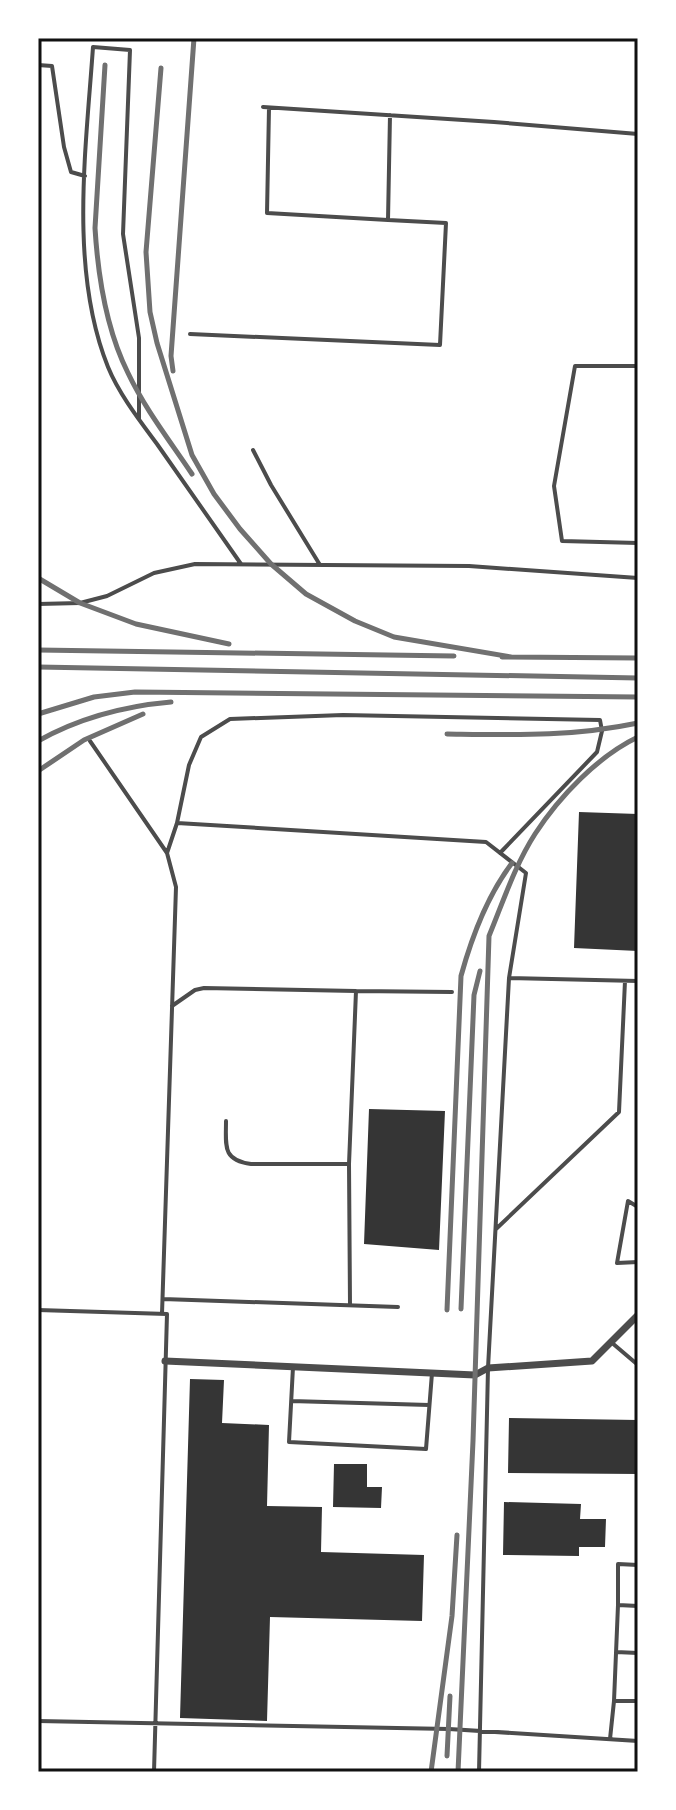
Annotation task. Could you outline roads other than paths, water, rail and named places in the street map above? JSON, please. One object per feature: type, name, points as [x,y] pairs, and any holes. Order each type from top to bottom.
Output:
[{"type":"street","points":[[165,1361],[475,1375],[488,1368],[592,1361],[638,1315]]},
{"type":"lane","points":[[139,419],[139,338],[123,234],[130,50],[93,47],[85,176],[86,262],[92,314],[108,369],[139,419],[241,564]]},
{"type":"lane","points":[[38,65],[52,66],[64,147],[71,172],[85,176]]},
{"type":"lane","points":[[190,334],[440,345],[446,223],[267,213],[266,108],[638,134]]},
{"type":"lane","points":[[388,220],[390,115]]},
{"type":"lane","points":[[638,366],[575,366],[554,486],[562,541],[638,543]]},
{"type":"lane","points":[[253,450],[320,565]]},
{"type":"lane","points":[[38,604],[80,603],[107,596],[154,573],[195,564],[469,566],[638,578]]},
{"type":"lane","points":[[167,853],[177,823],[189,765],[201,737],[230,719],[343,715],[600,720],[602,731],[597,752],[500,853]]},
{"type":"lane","points":[[90,741],[167,853],[176,887],[162,1314]]},
{"type":"lane","points":[[177,823],[486,842],[526,873],[509,978],[495,1230],[488,1368],[479,1772]]},
{"type":"lane","points":[[509,978],[638,981]]},
{"type":"lane","points":[[495,1230],[619,1112],[625,981]]},
{"type":"lane","points":[[172,1006],[195,990],[204,988],[452,992]]},
{"type":"lane","points":[[350,1305],[349,1164],[356,991]]},
{"type":"lane","points":[[226,1121],[226,1146],[237,1162],[349,1164]]},
{"type":"lane","points":[[638,1207],[628,1201],[617,1263],[638,1262]]},
{"type":"lane","points":[[163,1299],[398,1307]]},
{"type":"lane","points":[[38,1310],[167,1314],[154,1772]]},
{"type":"lane","points":[[611,1342],[638,1365]]},
{"type":"lane","points":[[293,1367],[289,1442],[426,1449],[432,1373]]},
{"type":"lane","points":[[291,1401],[430,1405]]},
{"type":"lane","points":[[610,1739],[618,1564],[638,1565]]},
{"type":"lane","points":[[618,1605],[638,1606]]},
{"type":"lane","points":[[616,1652],[638,1653]]},
{"type":"lane","points":[[614,1701],[638,1701]]},
{"type":"lane","points":[[38,1721],[479,1730],[638,1741]]},
{"type":"railway","points":[[173,371],[171,356],[194,38]]},
{"type":"railway","points":[[105,65],[95,228],[104,302],[120,356],[135,386],[192,474]]},
{"type":"railway","points":[[161,68],[146,252],[150,312],[192,455],[214,494],[271,564],[306,594],[355,621],[394,637],[511,657]]},
{"type":"railway","points":[[38,578],[80,603],[136,624],[229,644]]},
{"type":"railway","points":[[38,650],[454,656]]},
{"type":"railway","points":[[502,657],[638,658]]},
{"type":"railway","points":[[38,667],[638,678]]},
{"type":"railway","points":[[38,714],[94,697],[135,692],[638,697]]},
{"type":"railway","points":[[38,741],[103,714],[171,702]]},
{"type":"railway","points":[[38,771],[84,740],[143,714]]},
{"type":"railway","points":[[447,734],[566,733],[638,723]]},
{"type":"railway","points":[[458,1772],[473,1441],[489,936],[521,858],[545,820],[594,766],[638,737]]},
{"type":"railway","points":[[447,1310],[461,976],[481,917],[512,863]]},
{"type":"railway","points":[[461,1309],[474,995],[480,971]]},
{"type":"railway","points":[[431,1772],[452,1616],[457,1535]]},
{"type":"railway","points":[[447,1756],[450,1696]]}]
